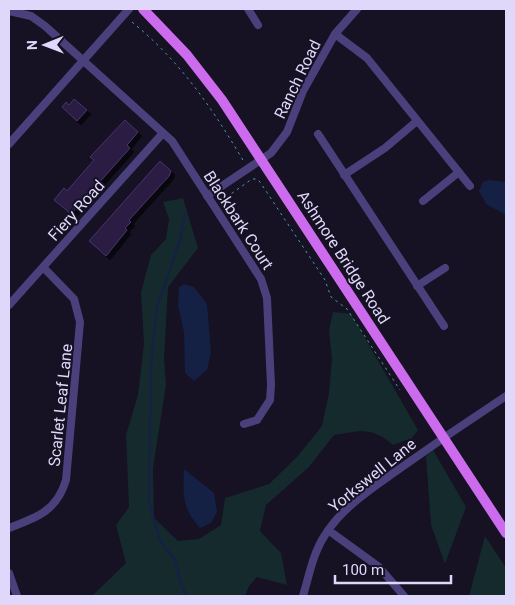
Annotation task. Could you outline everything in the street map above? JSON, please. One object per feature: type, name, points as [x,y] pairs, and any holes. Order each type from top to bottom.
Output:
[{"type":"main road","name":"Ashmore Bridge Road","points":[[143,9],[171,37],[205,77],[262,160],[506,533]]},
{"type":"street","points":[[9,144],[129,9]]},
{"type":"street","points":[[248,9],[258,25]]},
{"type":"street","name":"Ranch Road","points":[[208,196],[272,153],[287,132],[303,91],[335,34],[357,9]]},
{"type":"street","name":"Blackbark Court","points":[[9,11],[21,13],[38,20],[172,141],[261,279],[267,298],[270,400],[257,420],[244,424]]},
{"type":"street","points":[[335,34],[367,58],[470,186]]},
{"type":"street","points":[[344,175],[384,148],[417,121]]},
{"type":"street","name":"Fiery Road","points":[[9,305],[163,133]]},
{"type":"street","points":[[318,134],[444,326]]},
{"type":"street","points":[[423,200],[459,172]]},
{"type":"street","name":"Scarlet Leaf Lane","points":[[9,528],[49,510],[61,495],[66,480],[80,322],[74,298],[43,268]]},
{"type":"street","points":[[418,286],[444,268]]},
{"type":"street","name":"Yorkswell Lane","points":[[303,596],[317,551],[328,530],[340,515],[444,436],[506,396]]},
{"type":"street","points":[[328,530],[379,567],[404,596]]},
{"type":"street","points":[[9,572],[17,596]]},
{"type":"path","points":[[132,22],[162,48],[186,76],[218,117],[244,162]]},
{"type":"path","points":[[208,196],[220,202],[252,179],[257,178],[325,280],[331,297],[347,309],[400,390]]},
{"type":"green space","points":[[183,198],[198,248],[168,287],[164,359],[166,385],[153,468],[154,518],[178,541],[199,539],[221,525],[225,498],[269,484],[296,458],[322,426],[329,393],[332,359],[329,330],[333,312],[351,314],[418,430],[412,438],[393,445],[372,432],[359,431],[334,435],[308,468],[266,505],[260,531],[281,553],[287,585],[257,577],[249,586],[245,596],[92,596],[126,563],[116,525],[129,507],[126,435],[138,395],[144,344],[141,292],[151,255],[166,239],[169,219],[163,202]]},
{"type":"green space","points":[[433,450],[466,507],[445,564],[431,525],[426,456]]},
{"type":"green space","points":[[485,536],[506,568],[506,596],[469,596]]},
{"type":"water","points":[[489,180],[506,182],[506,215],[486,204],[479,191],[483,182]]},
{"type":"water","points":[[184,284],[194,287],[207,304],[211,353],[207,370],[194,381],[185,373],[184,332],[178,305],[179,287]]},
{"type":"water","points":[[184,469],[214,493],[217,512],[211,523],[200,528],[190,514],[185,501]]},
{"type":"building","points":[[74,99],[87,110],[77,121],[62,107],[66,102],[69,105]]},
{"type":"building","points":[[125,120],[138,132],[127,145],[130,148],[71,214],[54,200],[64,188],[67,191],[94,160],[90,157]]},
{"type":"building","points":[[160,161],[171,171],[169,176],[129,220],[131,222],[125,228],[127,230],[106,256],[89,241]]},
{"type":"waterway","points":[[185,213],[180,240],[157,307],[151,362],[149,502],[160,540],[175,560],[180,582],[187,596]]}]
